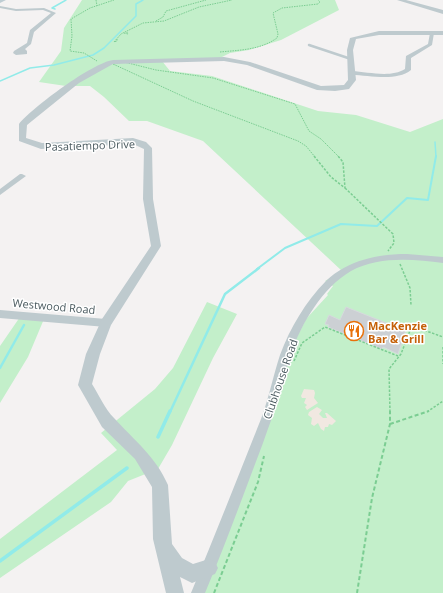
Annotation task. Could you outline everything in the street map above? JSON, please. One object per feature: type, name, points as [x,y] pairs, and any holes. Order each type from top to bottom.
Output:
[{"type":"street","points":[[400,0],[443,12]]},
{"type":"street","points":[[0,7],[22,10],[44,9],[54,13],[32,31],[29,44],[21,48]]},
{"type":"street","points":[[432,33],[430,44],[408,57],[408,70],[404,73],[396,75],[352,72],[351,42],[353,38],[361,35],[402,32],[443,32]]},
{"type":"street","name":"Pasatiempo Drive","points":[[175,593],[162,539],[160,485],[140,454],[107,422],[84,385],[93,354],[106,323],[156,246],[148,199],[148,148],[143,144],[133,141],[41,146],[22,139],[23,124],[76,81],[107,63],[113,62],[224,59],[248,63],[320,88],[335,89],[346,87],[352,80],[352,72]]},
{"type":"street","points":[[0,193],[22,176]]},
{"type":"street","name":"Clubhouse Road","points":[[198,593],[209,568],[272,401],[292,340],[316,298],[329,284],[347,270],[358,265],[392,256],[443,260]]},
{"type":"street","name":"Westwood Road","points":[[0,314],[106,323]]},
{"type":"street","points":[[162,539],[176,564],[192,574],[209,568]]},
{"type":"street","points":[[162,539],[166,593]]},
{"type":"lane","points":[[309,45],[351,60]]},
{"type":"path","points":[[96,0],[97,6]]},
{"type":"path","points":[[91,59],[84,54],[70,51],[72,36],[70,24],[71,19],[97,6],[114,0]]},
{"type":"path","points":[[155,22],[163,17],[166,11],[206,0]]},
{"type":"path","points":[[116,39],[118,36],[143,23],[164,21],[199,7],[232,0]]},
{"type":"path","points":[[217,52],[253,47],[273,42],[277,38],[278,34],[273,13],[282,8],[318,4],[320,2],[318,0]]},
{"type":"path","points":[[113,62],[124,62],[163,71],[213,78],[295,104],[309,131],[321,139],[343,162],[345,188]]},
{"type":"path","points":[[113,62],[119,68],[194,101],[298,141],[306,146],[331,177],[345,188],[393,234],[394,243],[387,253],[398,260],[406,275],[410,288],[411,305]]},
{"type":"path","points":[[293,363],[302,343],[325,328],[398,356]]},
{"type":"path","points":[[357,593],[372,498],[390,424],[390,369],[398,356],[401,354],[411,328],[418,328],[443,338]]},
{"type":"path","points":[[443,347],[443,364]]},
{"type":"path","points":[[390,424],[437,408],[443,402]]},
{"type":"path","points":[[214,593],[258,482],[264,453]]},
{"type":"green space","points":[[82,0],[335,0],[339,10],[281,40],[249,50],[230,53],[218,59],[162,61],[170,71],[212,76],[318,111],[356,115],[410,132],[443,119],[443,593],[200,593],[285,360],[306,319],[328,295],[327,294],[333,286],[325,281],[342,271],[203,141],[147,121],[129,121],[90,86],[66,86],[39,82],[61,51],[64,28]]},
{"type":"green space","points":[[207,302],[237,314],[213,358],[172,445],[158,469],[128,481],[111,502],[0,578],[0,539],[117,450],[101,433],[155,389],[173,368]]},
{"type":"green space","points":[[20,317],[44,319],[28,357],[0,403],[0,346]]},
{"type":"sand","points":[[304,389],[314,390],[314,398],[318,403],[307,410],[305,407],[307,405],[304,403],[306,398],[302,398],[301,396]]},
{"type":"sand","points":[[317,407],[322,410],[319,414],[323,418],[327,418],[325,413],[327,413],[336,421],[332,425],[329,424],[328,427],[325,427],[324,431],[318,423],[314,426],[311,424],[312,418],[308,415],[309,412]]},
{"type":"building","points":[[346,307],[404,330],[405,327],[407,327],[398,354],[328,327],[329,325],[325,324],[329,315],[340,320]]},
{"type":"waterway","points":[[55,9],[52,8],[66,0]]},
{"type":"waterway","points":[[0,81],[30,68],[54,65],[93,55],[104,48],[136,16],[136,4],[143,0]]},
{"type":"waterway","points":[[435,142],[436,156]]},
{"type":"waterway","points":[[257,269],[285,248],[341,224],[377,226],[407,198],[428,200],[436,156]]},
{"type":"waterway","points":[[170,412],[225,294],[259,268]]},
{"type":"waterway","points":[[0,368],[24,325]]},
{"type":"waterway","points":[[158,437],[170,411]]},
{"type":"waterway","points":[[0,561],[127,468]]},
{"type":"place","name":"MacKenzie Bar & Grill","points":[[354,331]]}]
